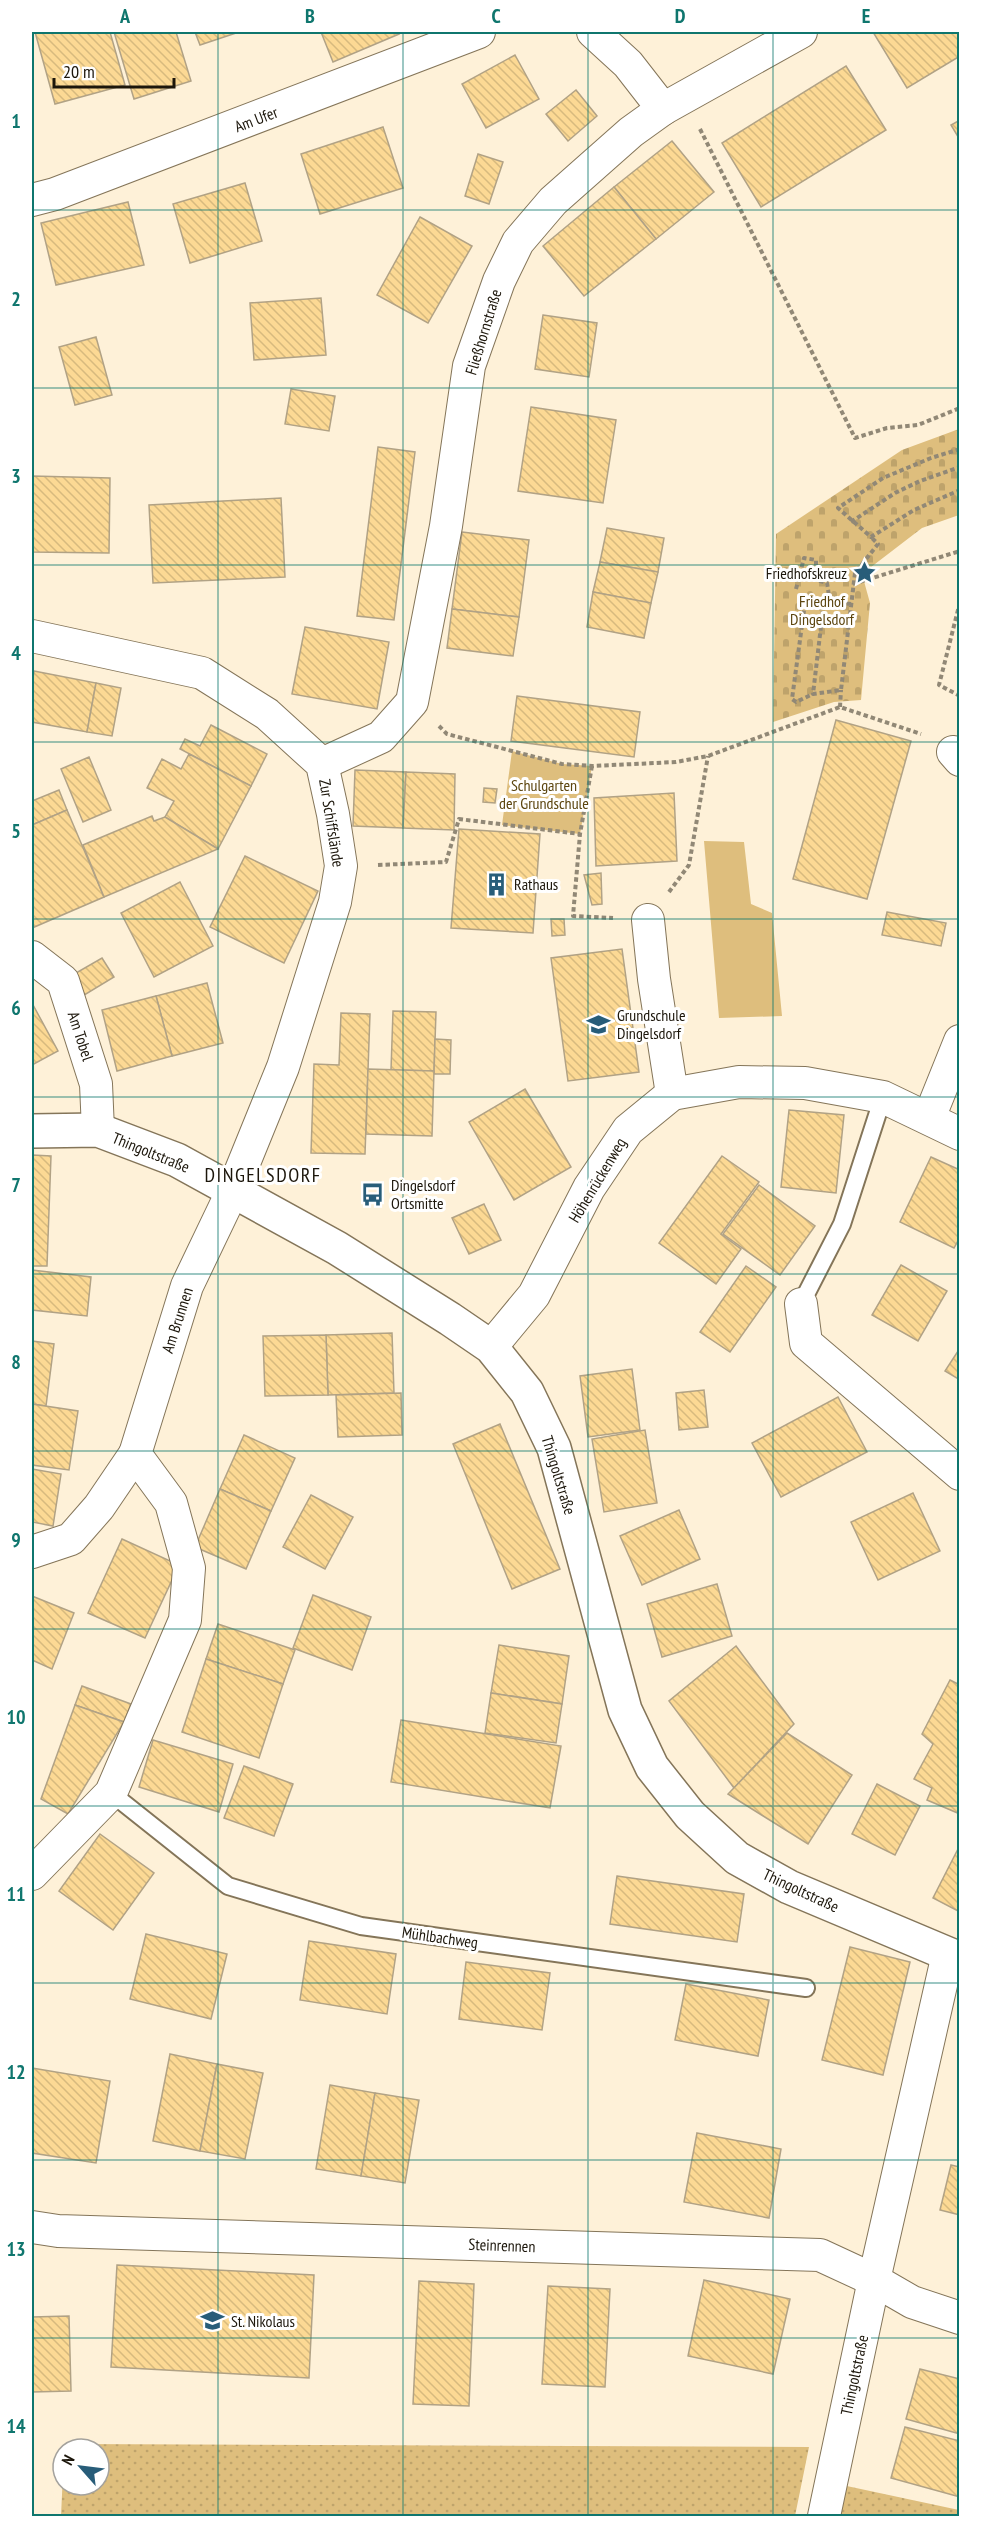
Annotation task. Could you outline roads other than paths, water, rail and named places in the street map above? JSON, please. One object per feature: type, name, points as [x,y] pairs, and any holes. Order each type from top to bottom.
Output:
[{"type":"main road","name":"Thingoltstraße","points":[[32,1131],[98,1130],[177,1160],[328,1243],[491,1347],[527,1392],[554,1448],[625,1710],[652,1767],[690,1815],[737,1858],[789,1887],[954,1956]]},
{"type":"street","name":"Am Ufer","points":[[32,200],[55,194],[250,121],[479,32]]},
{"type":"street","points":[[593,32],[673,103]]},
{"type":"street","name":"Fließhornstraße","points":[[322,764],[381,737],[412,702],[446,526],[469,366],[499,281],[518,242],[553,201],[631,132],[673,103],[801,32]]},
{"type":"street","name":"Zur Schiffslände","points":[[32,636],[202,673],[267,714],[322,764],[341,866],[335,902],[283,1067],[233,1190]]},
{"type":"street","points":[[648,920],[654,979],[672,1094]]},
{"type":"street","name":"Am Tobel","points":[[32,957],[63,981],[96,1084],[98,1130]]},
{"type":"street","points":[[928,1118],[960,1041]]},
{"type":"street","name":"Höhenrückenweg","points":[[491,1347],[534,1295],[589,1188],[628,1130],[672,1094],[739,1082],[805,1083],[883,1097],[960,1134]]},
{"type":"street","name":"Am Brunnen","points":[[32,1552],[71,1539],[99,1508],[135,1454],[187,1287],[233,1190]]},
{"type":"street","points":[[801,1304],[806,1343],[960,1474]]},
{"type":"street","points":[[32,1874],[111,1793],[185,1620],[189,1568],[171,1503],[135,1454]]},
{"type":"street","name":"Thingoltstraße","points":[[824,2517],[874,2280],[954,1956]]},
{"type":"street","name":"Steinrennen","points":[[32,2227],[82,2232],[820,2255],[874,2280],[912,2302],[960,2318]]},
{"type":"lane","points":[[801,1304],[842,1224],[883,1097]]},
{"type":"lane","name":"Mühlbachweg","points":[[111,1793],[228,1886],[361,1926],[806,1988]]},
{"type":"place","name":"Friedhofskreuz","points":[[865,573]]},
{"type":"place","name":"Rathaus","points":[[496,884]]},
{"type":"place","name":"Grundschule Dingelsdorf","points":[[599,1024]]},
{"type":"place","name":"Dingelsdorf Ortsmitte","points":[[373,1194]]},
{"type":"place","name":"St. Nikolaus","points":[[213,2321]]},
{"type":"district","name":"DINGELSDORF","points":[[263,1175]]},
{"type":"park label","name":"Friedhof Dingelsdorf","points":[[822,610]]},
{"type":"park label","name":"Schulgarten der Grundschule","points":[[544,794]]}]
